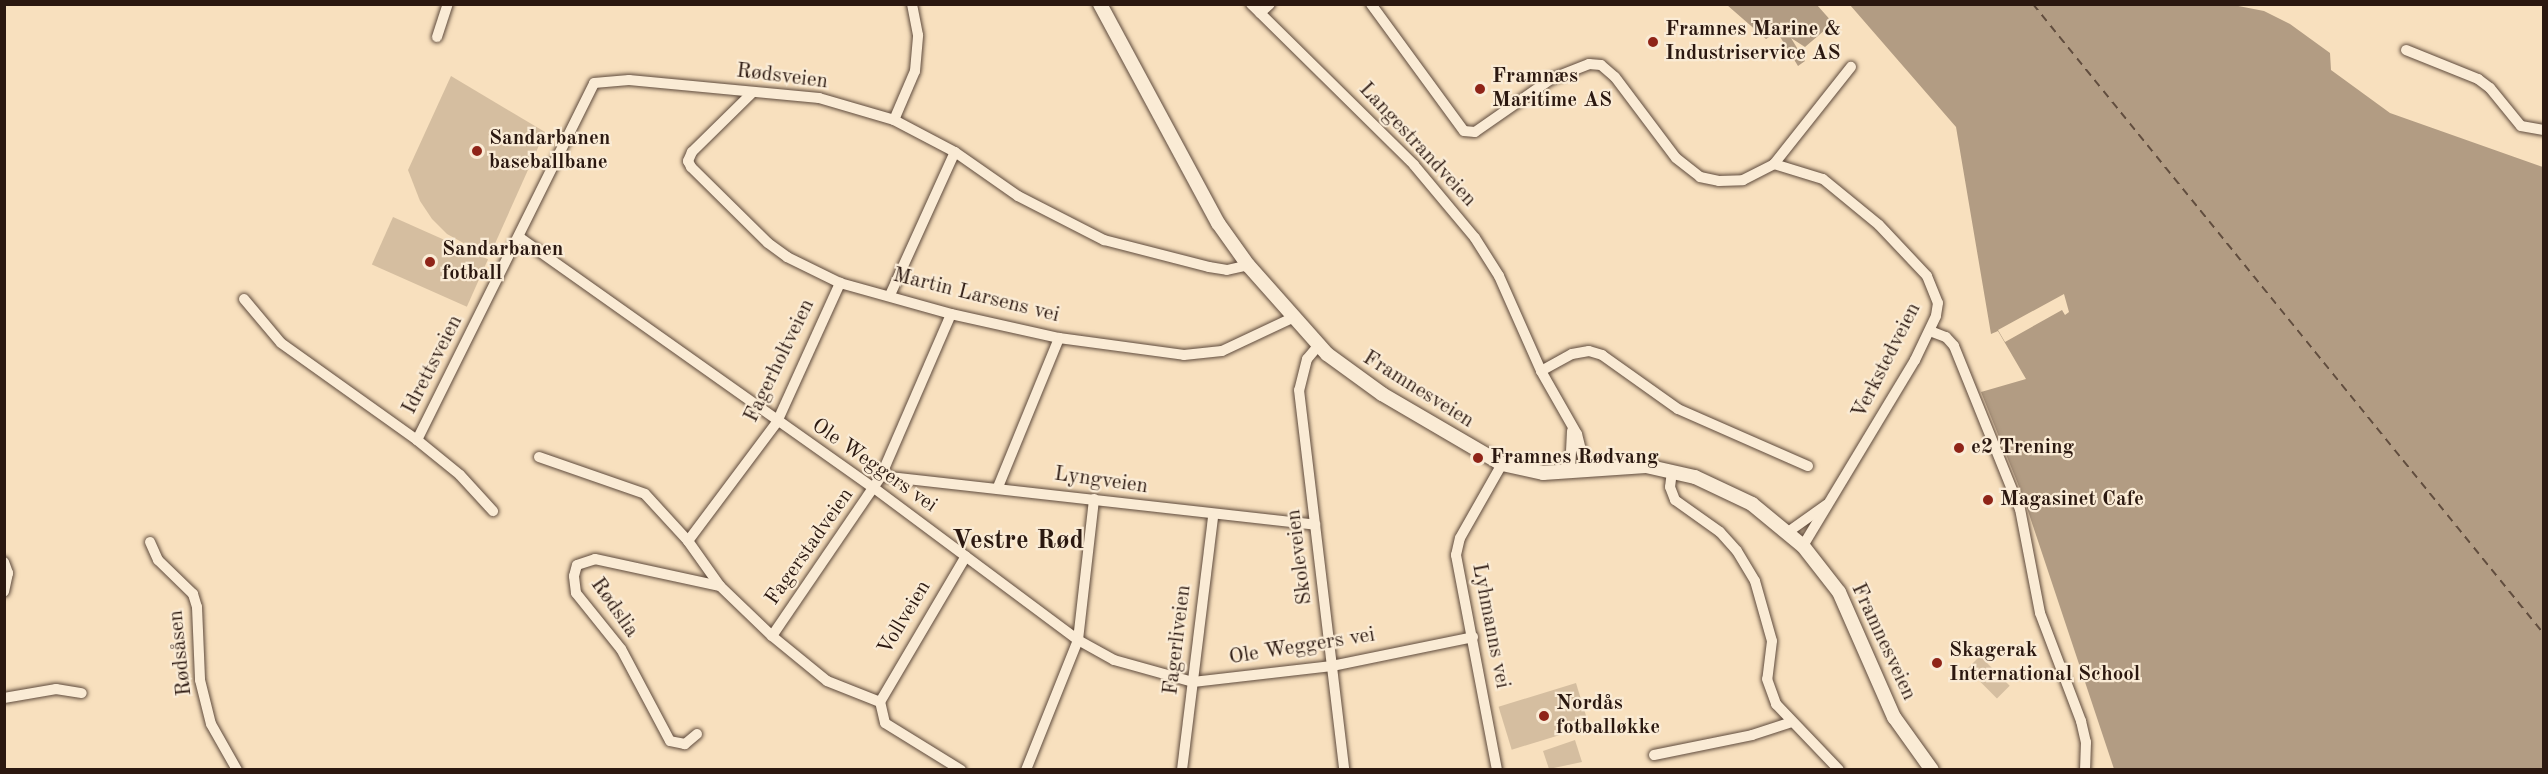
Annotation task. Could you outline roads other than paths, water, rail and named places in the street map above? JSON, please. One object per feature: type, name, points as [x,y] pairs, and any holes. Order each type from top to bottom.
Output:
[{"type":"main road","name":"Framnesveien","points":[[1100,4],[1204,200],[1248,265],[1318,346],[1382,394],[1502,464],[1526,471],[1570,472],[1647,466],[1672,471],[1723,488],[1788,532],[1803,546],[1839,592],[1894,717],[1932,770]]},
{"type":"street","points":[[437,38],[448,4]]},
{"type":"street","points":[[894,120],[915,71],[918,35],[912,4]]},
{"type":"street","name":"Langestrandveien","points":[[1251,4],[1447,202],[1491,261],[1542,371],[1572,431],[1576,434],[1586,471]]},
{"type":"street","points":[[1260,13],[1270,4]]},
{"type":"street","points":[[1371,4],[1464,131],[1475,132],[1551,79],[1589,64],[1601,65],[1615,77],[1676,158],[1694,174],[1719,181],[1743,180],[1773,164],[1851,67]]},
{"type":"street","points":[[2406,50],[2478,79],[2521,126],[2544,130]]},
{"type":"street","name":"Rødsveien","points":[[594,83],[629,80],[819,98],[894,120],[955,152],[1018,196],[1104,240],[1209,267],[1227,270],[1248,265]]},
{"type":"street","name":"Idrettsveien","points":[[417,440],[594,83]]},
{"type":"street","name":"Martin Larsens vei","points":[[753,92],[692,152],[688,161],[768,243],[840,283],[890,295],[951,314],[1059,338],[1202,355],[1246,342],[1292,318]]},
{"type":"street","points":[[890,295],[955,152]]},
{"type":"street","name":"Verkstedveien","points":[[1773,164],[1823,179],[1912,256],[1936,292],[1936,316],[1930,331],[1803,546]]},
{"type":"street","name":"Ole Weggers vei","points":[[519,237],[777,422],[874,488],[1078,640],[1114,660],[1193,682],[1332,666],[1473,637]]},
{"type":"street","name":"Fagerholtveien","points":[[688,541],[777,422],[840,283]]},
{"type":"street","name":"Idrettsveien","points":[[244,299],[281,343],[417,440],[460,475],[493,511]]},
{"type":"street","name":"Fagerstadveien","points":[[772,636],[881,476],[951,314]]},
{"type":"street","points":[[1930,331],[1946,337],[1954,346],[2020,509],[2040,614],[2081,721],[2086,742],[2085,770]]},
{"type":"street","points":[[998,488],[1059,338]]},
{"type":"street","name":"Skoleveien","points":[[1318,346],[1304,365],[1299,390],[1344,770]]},
{"type":"street","points":[[1542,371],[1572,354],[1589,351],[1602,355],[1678,410],[1808,465]]},
{"type":"street","name":"Langestrandveien","points":[[1570,472],[1572,431]]},
{"type":"street","points":[[539,458],[636,489],[688,541],[720,586],[772,636],[827,681],[880,702],[885,723],[961,770]]},
{"type":"street","name":"Lyhmanns vei","points":[[1497,770],[1457,547],[1502,464]]},
{"type":"street","points":[[1672,471],[1670,488],[1675,500],[1720,532],[1737,551],[1755,581],[1772,640],[1768,689],[1792,722],[1839,770]]},
{"type":"street","name":"Lyngveien","points":[[881,476],[1094,499],[1213,516],[1315,525]]},
{"type":"street","points":[[1026,770],[1078,640],[1094,499]]},
{"type":"street","name":"Verkstedveien","points":[[1788,532],[1827,505]]},
{"type":"street","name":"Fagerliveien","points":[[1182,770],[1213,516]]},
{"type":"street","name":"Rødsåsen","points":[[150,542],[158,560],[193,594],[197,607],[200,680],[211,724],[237,770]]},
{"type":"street","name":"Vollveien","points":[[880,702],[966,556]]},
{"type":"street","name":"Rødslia","points":[[698,734],[686,744],[670,741],[616,642],[576,593],[574,576],[577,565],[595,559],[720,586]]},
{"type":"street","points":[[4,562],[8,573],[4,592]]},
{"type":"street","points":[[4,698],[56,689],[82,693]]},
{"type":"street","points":[[1654,755],[1752,735],[1792,722]]},
{"type":"place","name":"Framnes Marine & Industriservice AS","points":[[1653,42]]},
{"type":"place","name":"Framnæs Maritime AS","points":[[1480,89]]},
{"type":"place","name":"Sandarbanen baseballbane","points":[[477,151]]},
{"type":"place","name":"Sandarbanen fotball","points":[[430,262]]},
{"type":"place","name":"e2 Trening","points":[[1959,448]]},
{"type":"place","name":"Framnes Rødvang","points":[[1478,458]]},
{"type":"place","name":"Magasinet Cafe","points":[[1988,500]]},
{"type":"place","name":"Skagerak International School","points":[[1937,663]]},
{"type":"place","name":"Nordås fotballøkke","points":[[1544,716]]},
{"type":"district","name":"Vestre Rød","points":[[1018,541]]}]
